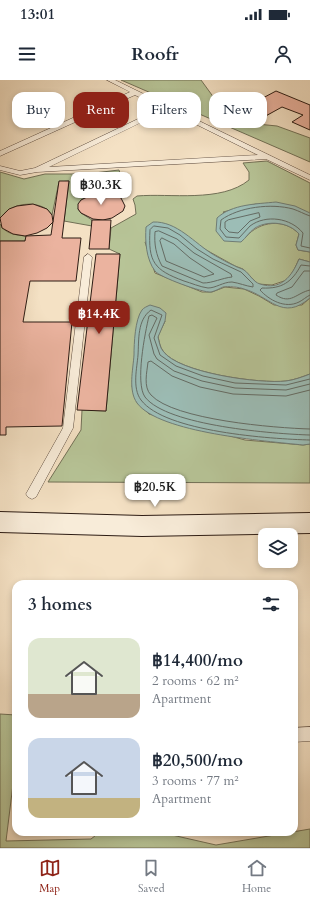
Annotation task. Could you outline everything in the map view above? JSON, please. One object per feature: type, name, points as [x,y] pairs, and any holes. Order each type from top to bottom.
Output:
[{"type":"street","points":[[0,522],[142,526],[310,523]]},
{"type":"lane","points":[[110,80],[137,94]]},
{"type":"lane","points":[[0,154],[134,93]]},
{"type":"lane","points":[[37,170],[137,122]]},
{"type":"lane","points":[[201,125],[310,178]]},
{"type":"lane","points":[[0,168],[20,173],[37,170],[265,157]]},
{"type":"lane","points":[[32,494],[68,428],[88,257]]},
{"type":"lane","points":[[298,735],[310,734]]},
{"type":"green space","points":[[121,80],[201,80],[210,92],[209,118],[201,115],[201,92],[149,92]]},
{"type":"green space","points":[[267,125],[277,126],[310,138],[310,162],[232,128],[267,128]]},
{"type":"green space","points":[[267,161],[310,183],[310,214],[256,204],[223,212],[246,237],[258,228],[272,224],[287,225],[299,234],[296,245],[298,250],[310,252],[310,262],[299,259],[287,280],[272,285],[258,284],[243,269],[199,246],[145,242],[155,273],[202,292],[212,292],[225,287],[244,289],[274,305],[302,305],[310,298],[310,374],[286,381],[258,381],[202,371],[185,365],[172,359],[161,348],[158,336],[165,321],[132,386],[137,402],[149,414],[245,440],[303,445],[310,444],[310,483],[48,482],[81,430],[82,410],[106,411],[120,254],[109,249],[111,228],[136,214],[133,199],[137,196],[195,196],[224,192],[238,187],[249,180],[249,172],[243,163]]},
{"type":"green space","points":[[119,170],[121,177],[120,185],[109,193],[93,194],[81,200],[78,209],[81,213],[92,220],[92,226],[64,221],[69,181],[59,182],[52,215],[41,206],[25,204],[10,209],[0,220],[0,172],[24,179],[45,174],[86,174]]},
{"type":"green space","points":[[0,224],[8,232],[26,236],[25,241],[0,241]]},
{"type":"green space","points":[[0,714],[12,715],[12,792],[6,841],[91,839],[95,836],[176,836],[216,845],[269,836],[298,836],[298,831],[310,829],[310,848],[0,848]]},
{"type":"water","points":[[276,202],[295,206],[310,213],[310,252],[298,250],[296,245],[299,234],[290,227],[284,225],[272,223],[260,225],[241,242],[224,241],[216,231],[217,218],[223,213],[237,207]]},
{"type":"water","points":[[153,222],[170,225],[178,229],[214,255],[244,270],[255,281],[267,286],[280,284],[285,280],[293,271],[299,259],[310,262],[310,298],[300,305],[292,308],[284,308],[242,288],[223,287],[216,291],[206,292],[172,281],[158,274],[150,261],[147,250],[146,227]]},
{"type":"water","points":[[150,305],[160,308],[166,313],[165,321],[158,337],[162,350],[172,359],[185,365],[202,371],[258,381],[286,381],[310,374],[310,444],[303,445],[214,434],[167,422],[149,413],[137,403],[134,398],[132,386],[135,332],[140,314],[143,309]]},
{"type":"building","points":[[276,91],[310,105],[310,130],[292,122],[303,115],[282,107],[267,115],[267,96]]},
{"type":"building","points":[[59,181],[69,181],[62,238],[81,238],[76,281],[30,281],[23,322],[72,322],[62,426],[6,427],[6,435],[0,435],[0,241],[25,241],[26,236],[51,235]]},
{"type":"building","points":[[101,193],[116,195],[121,198],[125,206],[123,211],[112,218],[103,220],[93,219],[81,213],[78,209],[78,204],[81,200],[93,194]]},
{"type":"building","points":[[33,204],[47,209],[52,215],[53,222],[47,228],[37,233],[25,236],[13,234],[2,228],[0,218],[9,209],[17,206]]},
{"type":"building","points":[[92,220],[111,220],[109,249],[89,249]]},
{"type":"building","points":[[96,254],[120,254],[106,411],[77,410]]}]
